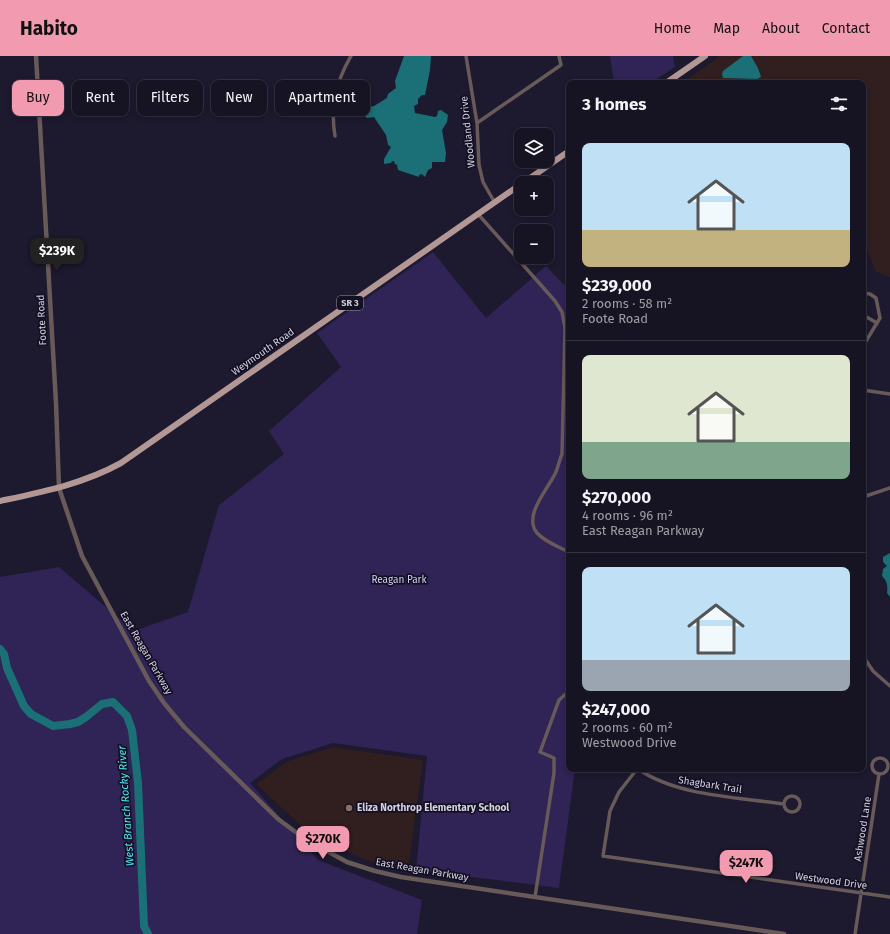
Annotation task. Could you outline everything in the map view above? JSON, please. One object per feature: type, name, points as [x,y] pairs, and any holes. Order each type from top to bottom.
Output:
[{"type":"main road","points":[[670,80],[705,56]]},
{"type":"main road","name":"Weymouth Road","points":[[533,176],[566,153]]},
{"type":"main road","name":"Weymouth Road","points":[[0,501],[59,488],[98,475],[131,457],[514,189]]},
{"type":"street","name":"Foote Road","points":[[36,56],[59,488]]},
{"type":"street","points":[[335,136],[332,115],[335,91],[342,71],[351,56]]},
{"type":"street","name":"Woodland Drive","points":[[466,56],[477,123],[480,174],[495,202]]},
{"type":"street","points":[[477,123],[561,65],[559,56]]},
{"type":"street","points":[[478,214],[555,301],[562,312],[565,328],[562,454],[555,474],[536,507],[532,522],[537,533],[544,540],[566,551]]},
{"type":"street","points":[[866,293],[876,298],[880,318],[866,341]]},
{"type":"street","points":[[866,316],[877,322]]},
{"type":"street","points":[[866,390],[890,394]]},
{"type":"street","name":"East Reagan Parkway","points":[[59,488],[77,543],[88,568],[156,692],[184,727],[278,819],[319,848],[347,862],[401,877],[784,934]]},
{"type":"street","points":[[866,496],[890,488]]},
{"type":"street","points":[[866,660],[873,671],[890,686]]},
{"type":"street","points":[[535,897],[554,766],[554,758],[540,752],[559,700],[566,694]]},
{"type":"street","name":"Ashwood Lane","points":[[881,758],[886,761],[888,767],[885,772],[879,774],[874,771],[873,766],[875,760],[881,758]]},
{"type":"street","name":"Westwood Drive","points":[[635,772],[619,792],[610,810],[603,856],[890,898]]},
{"type":"street","name":"Shagbark Trail","points":[[642,772],[654,779],[676,788],[784,804]]},
{"type":"street","name":"Ashwood Lane","points":[[855,934],[879,774]]},
{"type":"street","name":"Shagbark Trail","points":[[791,796],[796,798],[799,803],[798,808],[792,812],[786,810],[784,804],[786,798],[791,796]]},
{"type":"shaded area","points":[[404,56],[431,56],[425,95],[422,95],[418,99],[418,104],[414,106],[415,113],[435,117],[437,116],[438,111],[441,110],[448,115],[447,122],[442,130],[446,153],[445,162],[432,162],[432,168],[428,170],[425,177],[422,174],[419,175],[419,177],[398,170],[394,161],[384,164],[384,159],[391,147],[388,145],[386,135],[374,117],[367,118],[365,116],[370,116],[370,107],[387,98],[388,94],[396,88],[395,81]]},
{"type":"shaded area","points":[[720,56],[890,56],[890,277],[876,272],[866,247],[866,80],[686,80]]},
{"type":"shaded area","points":[[743,56],[751,56],[761,77],[757,79],[723,78],[723,71]]},
{"type":"shaded area","points":[[890,553],[890,597],[887,593],[886,581],[882,576],[883,569],[887,566],[883,562],[883,557]]},
{"type":"shaded area","name":"Eliza Northrop Elementary School","points":[[333,747],[423,760],[408,870],[366,860],[321,840],[298,823],[256,784],[288,761]]},
{"type":"green space","points":[[610,56],[673,56],[675,67],[655,80],[614,80]]},
{"type":"green space","name":"Reagan Park","points":[[433,252],[486,318],[546,266],[566,287],[566,772],[575,772],[559,888],[416,870],[427,756],[333,743],[282,759],[250,783],[318,860],[422,900],[417,934],[0,934],[0,577],[59,567],[134,631],[188,612],[219,505],[284,454],[269,431],[341,367],[317,333]]},
{"type":"waterway","name":"West Branch Rocky River","points":[[0,649],[4,654],[7,668],[24,706],[31,714],[53,726],[78,722],[102,704],[113,702],[127,716],[132,730],[138,783],[144,926],[148,934]]},
{"type":"place","name":"Eliza Northrop Elementary School","points":[[349,808]]}]
